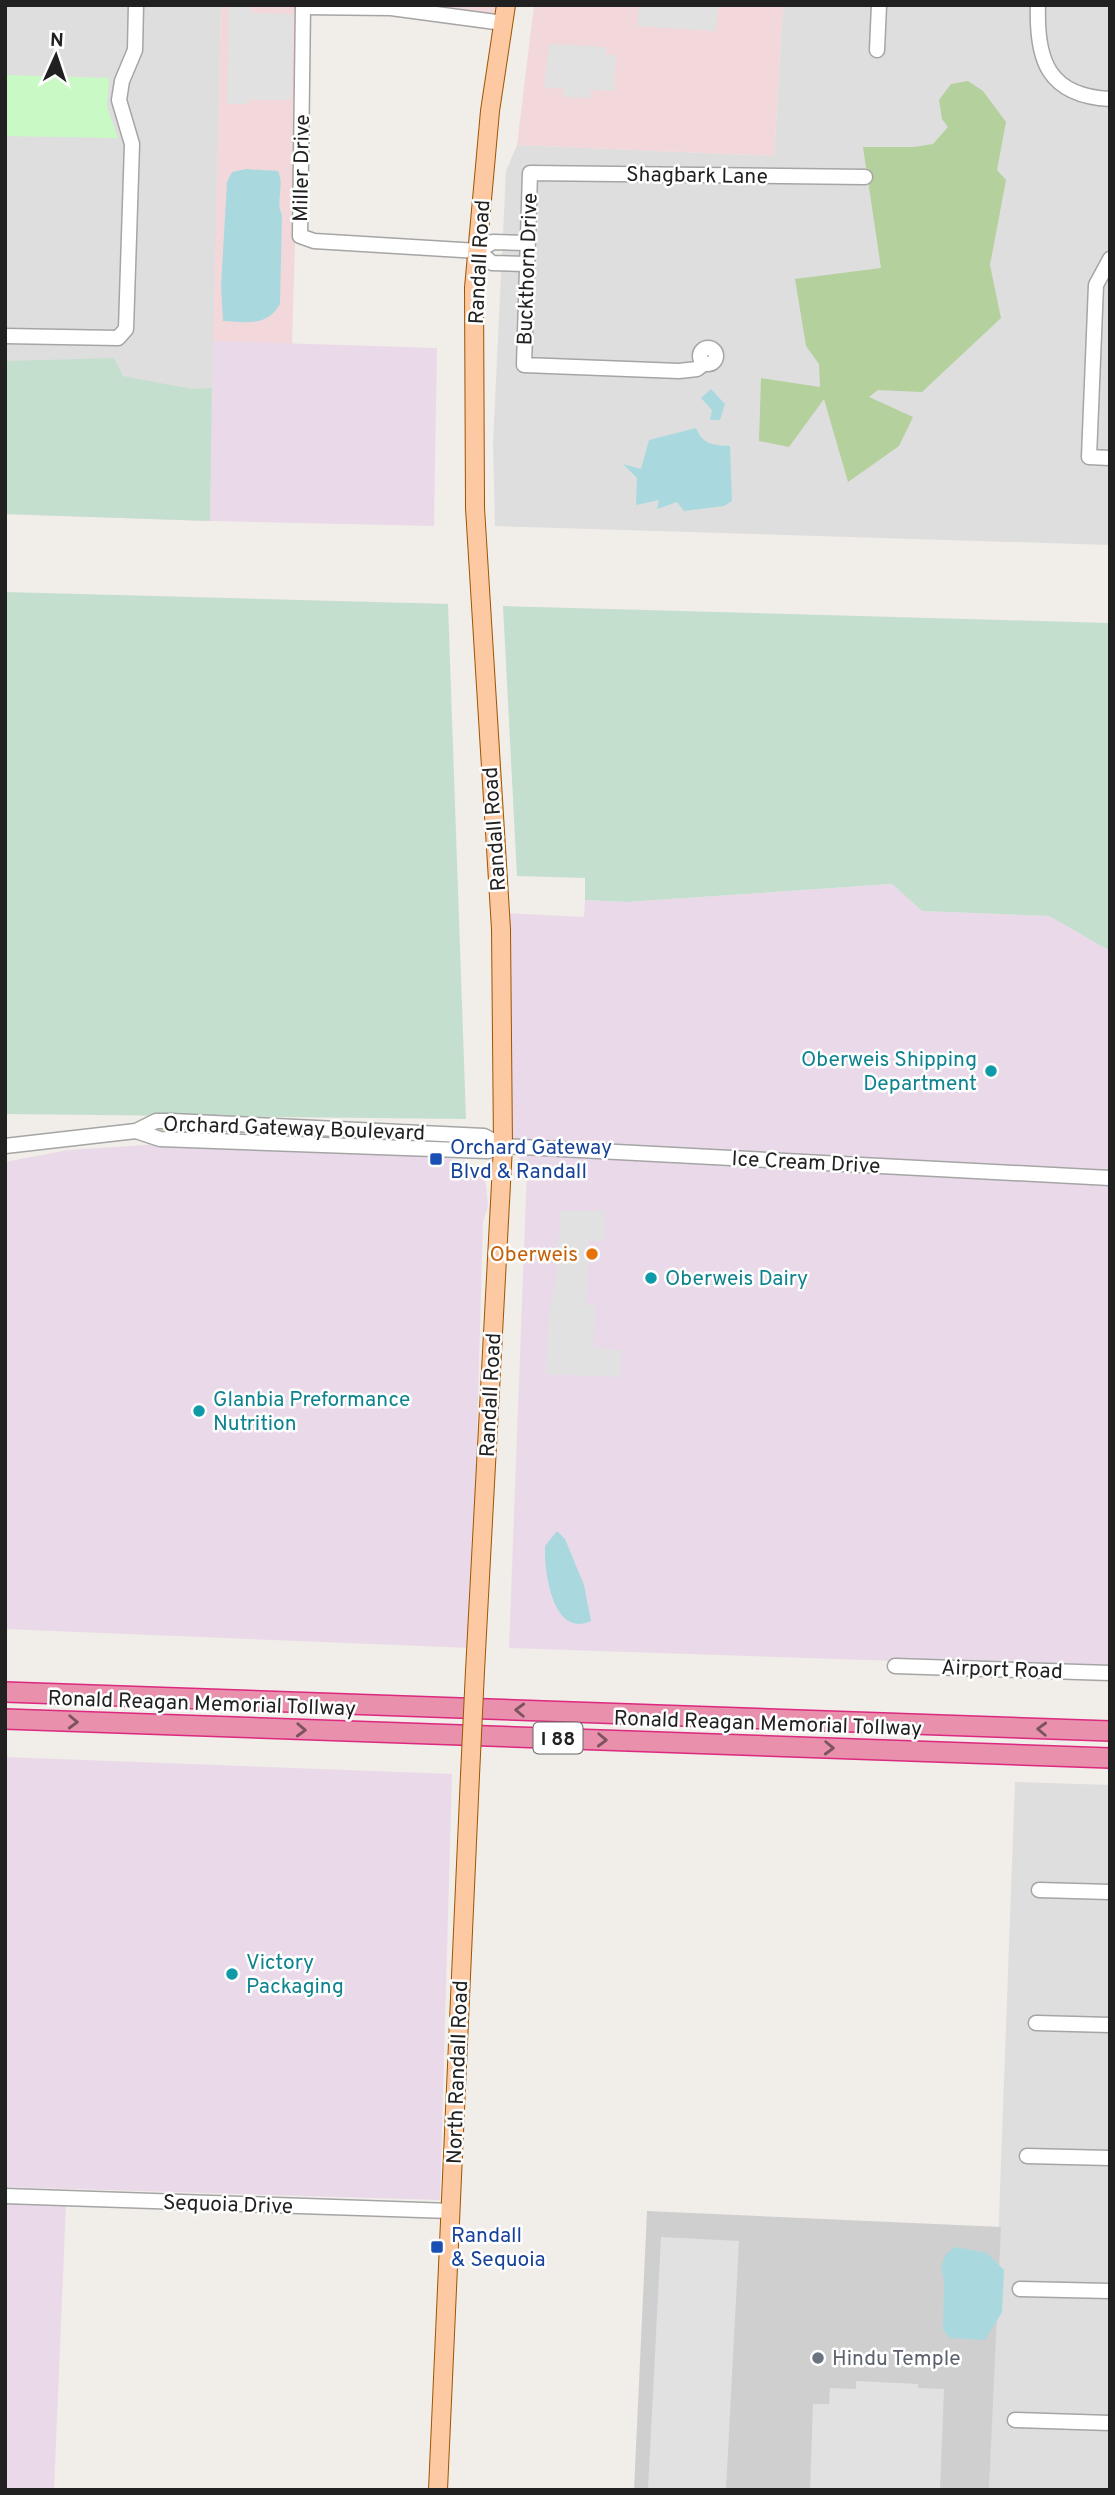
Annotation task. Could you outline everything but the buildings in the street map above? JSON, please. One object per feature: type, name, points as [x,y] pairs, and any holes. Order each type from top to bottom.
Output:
[{"type":"highway","name":"Ronald Reagan Memorial Tollway","points":[[5,1692],[1110,1731]]},
{"type":"highway","name":"Ronald Reagan Memorial Tollway","points":[[5,1719],[1110,1758]]},
{"type":"main road","name":"Randall Road","points":[[475,1662],[503,1146],[501,929],[475,508],[474,288],[490,111],[505,14]]},
{"type":"main road","name":"North Randall Road","points":[[438,2490],[475,1662]]},
{"type":"street","points":[[5,336],[118,338],[128,323],[132,144],[119,100],[122,81],[135,50],[136,5]]},
{"type":"street","points":[[877,50],[879,5]]},
{"type":"street","points":[[1038,5],[1037,43],[1057,80],[1081,95],[1110,99]]},
{"type":"street","points":[[303,6],[505,14]]},
{"type":"street","name":"Miller Drive","points":[[303,6],[300,236],[314,241],[478,251]]},
{"type":"street","name":"Shagbark Lane","points":[[530,173],[865,177]]},
{"type":"street","name":"Buckthorn Drive","points":[[530,173],[524,366],[679,371],[696,369],[705,363]]},
{"type":"street","points":[[527,243],[492,242],[478,251],[492,263],[527,264]]},
{"type":"street","points":[[1110,259],[1096,285],[1089,457],[1110,458]]},
{"type":"street","name":"Orchard Gateway Boulevard","points":[[5,1146],[136,1131],[160,1139],[207,1141],[297,1142],[488,1151],[503,1146]]},
{"type":"street","name":"Ice Cream Drive","points":[[503,1146],[1110,1178]]},
{"type":"street","name":"Airport Road","points":[[895,1666],[1110,1673]]},
{"type":"street","points":[[1039,1891],[1110,1892]]},
{"type":"street","points":[[1036,2023],[1110,2025]]},
{"type":"street","points":[[1027,2156],[1110,2158]]},
{"type":"street","name":"Sequoia Drive","points":[[5,2196],[451,2211]]},
{"type":"street","points":[[1020,2289],[1110,2291]]},
{"type":"street","points":[[1016,2420],[1110,2423]]},
{"type":"shaded area","points":[[5,5],[221,5],[210,521],[5,514]]},
{"type":"shaded area","points":[[221,5],[302,5],[292,344],[213,341]]},
{"type":"shaded area","points":[[229,5],[251,5],[251,13],[293,14],[291,100],[249,100],[249,104],[227,104]]},
{"type":"shaded area","points":[[324,5],[503,5],[501,19]]},
{"type":"shaded area","points":[[534,5],[783,5],[774,156],[517,145]]},
{"type":"shaded area","points":[[639,5],[718,5],[716,31],[637,26]]},
{"type":"shaded area","points":[[783,5],[1110,5],[1110,545],[495,526],[493,443],[506,171],[517,145],[774,156]]},
{"type":"shaded area","points":[[549,44],[606,47],[606,55],[616,55],[614,91],[591,90],[590,98],[563,97],[564,89],[544,87]]},
{"type":"shaded area","points":[[213,341],[437,348],[434,526],[210,521]]},
{"type":"shaded area","points":[[892,884],[922,911],[1049,916],[1110,951],[1110,1668],[509,1648],[527,1168],[507,1142],[503,913],[584,917],[585,900],[626,902]]},
{"type":"shaded area","points":[[160,1144],[445,1157],[479,1168],[486,1185],[488,1206],[483,1222],[471,1648],[5,1629],[5,1162],[68,1150]]},
{"type":"shaded area","points":[[560,1211],[605,1211],[604,1241],[589,1241],[586,1305],[596,1306],[593,1348],[622,1350],[620,1377],[546,1374],[549,1312],[557,1275]]},
{"type":"shaded area","points":[[5,1757],[452,1774],[440,2200],[5,2187]]},
{"type":"shaded area","points":[[1015,1782],[1110,1785],[1110,2490],[989,2490]]},
{"type":"shaded area","points":[[5,2203],[66,2205],[54,2490],[5,2490]]},
{"type":"shaded area","name":"Hindu Temple","points":[[647,2211],[1001,2227],[989,2490],[634,2490]]},
{"type":"shaded area","points":[[661,2237],[739,2241],[726,2490],[648,2490]]},
{"type":"shaded area","points":[[856,2381],[918,2384],[918,2388],[944,2389],[940,2490],[810,2490],[813,2404],[829,2404],[830,2388],[856,2389]]},
{"type":"green space","points":[[5,75],[109,78],[107,107],[118,138],[5,136]]},
{"type":"green space","points":[[968,81],[983,91],[1006,122],[997,170],[1006,180],[990,265],[1001,318],[922,392],[878,390],[869,397],[913,417],[899,446],[848,482],[824,399],[789,447],[759,441],[761,378],[820,387],[819,364],[806,346],[795,279],[881,268],[863,147],[914,147],[933,144],[948,127],[942,119],[939,100],[951,84]]},
{"type":"green space","points":[[114,358],[123,376],[192,389],[212,388],[210,521],[5,514],[5,361]]},
{"type":"green space","points":[[5,592],[448,604],[466,1119],[5,1114]]},
{"type":"green space","points":[[503,606],[1110,623],[1110,951],[1049,916],[922,911],[892,884],[626,902],[585,900],[585,878],[517,876]]},
{"type":"green space","points":[[172,1126],[288,1133],[147,1132]]},
{"type":"water","points":[[246,169],[278,171],[280,177],[280,304],[263,320],[223,321],[221,286],[227,182],[232,172]]},
{"type":"water","points":[[711,389],[725,404],[720,420],[710,420],[712,410],[701,398]]},
{"type":"water","points":[[696,428],[709,443],[730,446],[732,501],[724,506],[684,511],[677,502],[657,509],[659,500],[636,505],[637,478],[623,464],[641,469],[649,440]]},
{"type":"water","points":[[557,1531],[565,1539],[584,1585],[591,1621],[578,1624],[567,1620],[559,1612],[553,1599],[546,1570],[545,1546]]},
{"type":"water","points":[[955,2247],[987,2253],[1004,2270],[1002,2312],[985,2340],[950,2338],[943,2330],[944,2280],[941,2267],[946,2254]]},
{"type":"place","name":"Oberweis Shipping Department","points":[[991,1071]]},
{"type":"place","name":"Orchard Gateway Blvd & Randall","points":[[436,1159]]},
{"type":"place","name":"Oberweis","points":[[592,1254]]},
{"type":"place","name":"Oberweis Dairy","points":[[651,1278]]},
{"type":"place","name":"Glanbia Preformance Nutrition","points":[[199,1411]]},
{"type":"place","name":"Victory Packaging","points":[[232,1974]]},
{"type":"place","name":"Randall & Sequoia","points":[[437,2247]]},
{"type":"place","name":"Hindu Temple","points":[[818,2358]]}]
